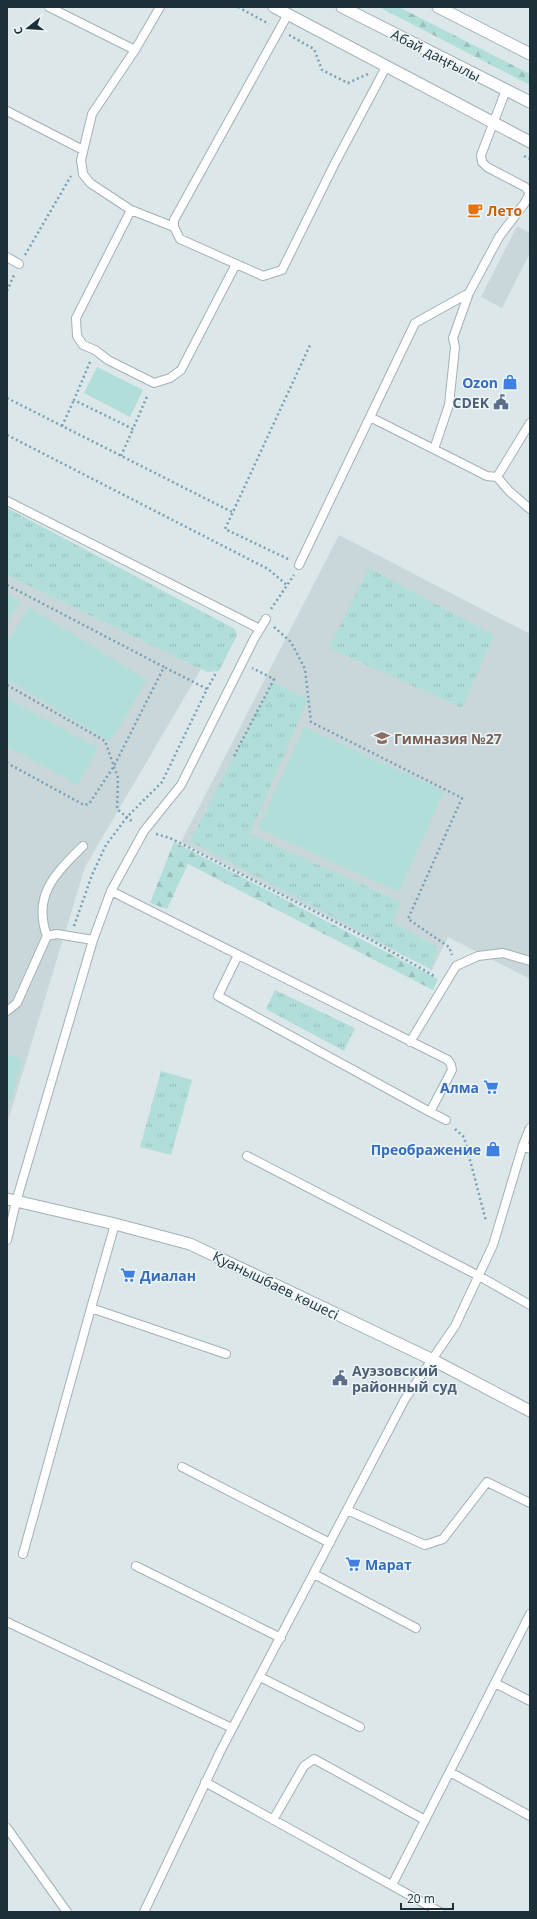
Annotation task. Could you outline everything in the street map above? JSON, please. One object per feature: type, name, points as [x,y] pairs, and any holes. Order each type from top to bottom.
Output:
[{"type":"street","points":[[274,7],[493,124],[530,142]]},
{"type":"street","name":"Абай даңғылы","points":[[342,7],[530,102]]},
{"type":"street","points":[[438,7],[530,54]]},
{"type":"street","name":"Қуанышбаев көшесі","points":[[12,1201],[115,1224],[190,1244],[433,1360],[530,1410]]},
{"type":"lane","points":[[49,7],[134,50]]},
{"type":"lane","points":[[160,7],[92,114],[81,160],[84,174],[90,183],[131,210],[174,227]]},
{"type":"lane","points":[[288,14],[174,220],[174,227],[180,239],[263,276],[282,270],[334,165],[386,67]]},
{"type":"lane","points":[[434,449],[449,405],[455,347],[453,338],[469,293],[499,237],[524,204],[530,193],[525,187],[487,167],[482,162],[481,155],[506,90]]},
{"type":"lane","points":[[7,111],[83,150]]},
{"type":"lane","points":[[131,210],[76,318],[77,336],[83,345],[95,350],[108,360],[154,382],[170,378],[181,370],[236,264]]},
{"type":"lane","points":[[7,257],[19,264]]},
{"type":"lane","points":[[299,565],[415,323],[469,293]]},
{"type":"lane","points":[[370,417],[487,476],[497,477],[509,491],[530,510]]},
{"type":"lane","points":[[497,477],[530,423]]},
{"type":"lane","points":[[7,502],[260,630]]},
{"type":"lane","points":[[7,1240],[12,1201],[94,940],[111,891],[144,831],[181,785],[266,619]]},
{"type":"lane","points":[[7,1011],[17,1003],[47,936],[43,925],[42,906],[53,878],[83,846]]},
{"type":"lane","points":[[111,891],[448,1060],[452,1070],[430,1112]]},
{"type":"lane","points":[[47,936],[56,934],[94,940]]},
{"type":"lane","points":[[410,1042],[456,966],[478,956],[504,953],[530,961]]},
{"type":"lane","points":[[238,955],[218,996],[446,1120]]},
{"type":"lane","points":[[144,1912],[232,1728],[405,1399],[455,1326],[493,1245],[526,1147],[530,1128]]},
{"type":"lane","points":[[248,1156],[478,1276],[530,1305]]},
{"type":"lane","points":[[23,1554],[115,1224]]},
{"type":"lane","points":[[91,1308],[226,1354]]},
{"type":"lane","points":[[182,1467],[330,1543]]},
{"type":"lane","points":[[347,1510],[425,1545],[444,1539],[487,1482],[530,1503]]},
{"type":"lane","points":[[136,1566],[280,1638]]},
{"type":"lane","points":[[314,1574],[416,1628]]},
{"type":"lane","points":[[392,1885],[530,1614]]},
{"type":"lane","points":[[7,1622],[232,1728]]},
{"type":"lane","points":[[260,1677],[360,1727]]},
{"type":"lane","points":[[495,1683],[530,1701]]},
{"type":"lane","points":[[273,1820],[304,1766],[314,1759],[425,1820]]},
{"type":"lane","points":[[450,1772],[530,1816]]},
{"type":"lane","points":[[206,1782],[440,1912]]},
{"type":"lane","points":[[7,1828],[67,1912]]},
{"type":"path","points":[[7,291],[19,264],[81,160]]},
{"type":"path","points":[[299,565],[225,529],[311,343]]},
{"type":"path","points":[[62,426],[95,350]]},
{"type":"path","points":[[121,456],[154,382]]},
{"type":"path","points":[[7,398],[232,512]]},
{"type":"path","points":[[74,400],[133,429]]},
{"type":"path","points":[[7,435],[268,569],[288,586]]},
{"type":"path","points":[[292,581],[266,619],[291,642],[305,669],[311,722],[462,798],[408,919],[449,947],[456,966]]},
{"type":"path","points":[[7,585],[207,689]]},
{"type":"path","points":[[7,763],[84,805],[89,804],[114,766],[164,667]]},
{"type":"path","points":[[234,756],[274,679],[259,672]]},
{"type":"path","points":[[71,936],[92,875],[106,845],[127,817],[162,782],[216,673]]},
{"type":"path","points":[[7,685],[105,741],[118,778],[118,809],[144,831],[177,841],[373,942],[445,983]]},
{"type":"path","points":[[446,1120],[464,1137],[487,1222]]},
{"type":"shaded area","points":[[517,226],[530,233],[530,253],[502,308],[481,297]]},
{"type":"shaded area","points":[[7,518],[224,630],[85,867],[7,1124]]},
{"type":"shaded area","name":"Гимназия №27","points":[[339,535],[530,634],[530,979],[448,937],[432,970],[181,842]]},
{"type":"green space","points":[[379,7],[399,7],[530,74],[530,85]]},
{"type":"green space","points":[[97,367],[143,390],[130,417],[84,393]]},
{"type":"green space","points":[[7,508],[235,629],[237,635],[219,671],[207,672],[7,575]]},
{"type":"green space","points":[[369,568],[494,635],[462,708],[329,648]]},
{"type":"green space","points":[[7,593],[20,601],[7,623]]},
{"type":"green space","points":[[29,607],[147,680],[110,742],[7,679],[7,642]]},
{"type":"green space","points":[[272,682],[308,699],[250,834],[401,902],[393,922],[437,947],[432,970],[190,841]]},
{"type":"green space","points":[[7,698],[98,748],[78,785],[7,746]]},
{"type":"green space","points":[[304,727],[444,791],[399,892],[258,828]]},
{"type":"green space","points":[[174,842],[438,979],[433,990],[188,864],[167,909],[150,903]]},
{"type":"green space","points":[[275,990],[355,1028],[344,1051],[266,1009]]},
{"type":"green space","points":[[7,1054],[23,1059],[7,1112]]},
{"type":"green space","points":[[161,1071],[192,1080],[171,1155],[140,1147]]},
{"type":"place","name":"Лето","points":[[475,210]]},
{"type":"place","name":"Ozon","points":[[510,382]]},
{"type":"place","name":"CDEK","points":[[501,402]]},
{"type":"place","name":"Гимназия №27","points":[[382,738]]},
{"type":"place","name":"Алма","points":[[491,1087]]},
{"type":"place","name":"Преображение","points":[[493,1149]]},
{"type":"place","name":"Диалан","points":[[128,1275]]},
{"type":"place","name":"Ауэзовский районный суд","points":[[340,1378]]},
{"type":"place","name":"Марат","points":[[353,1564]]}]
